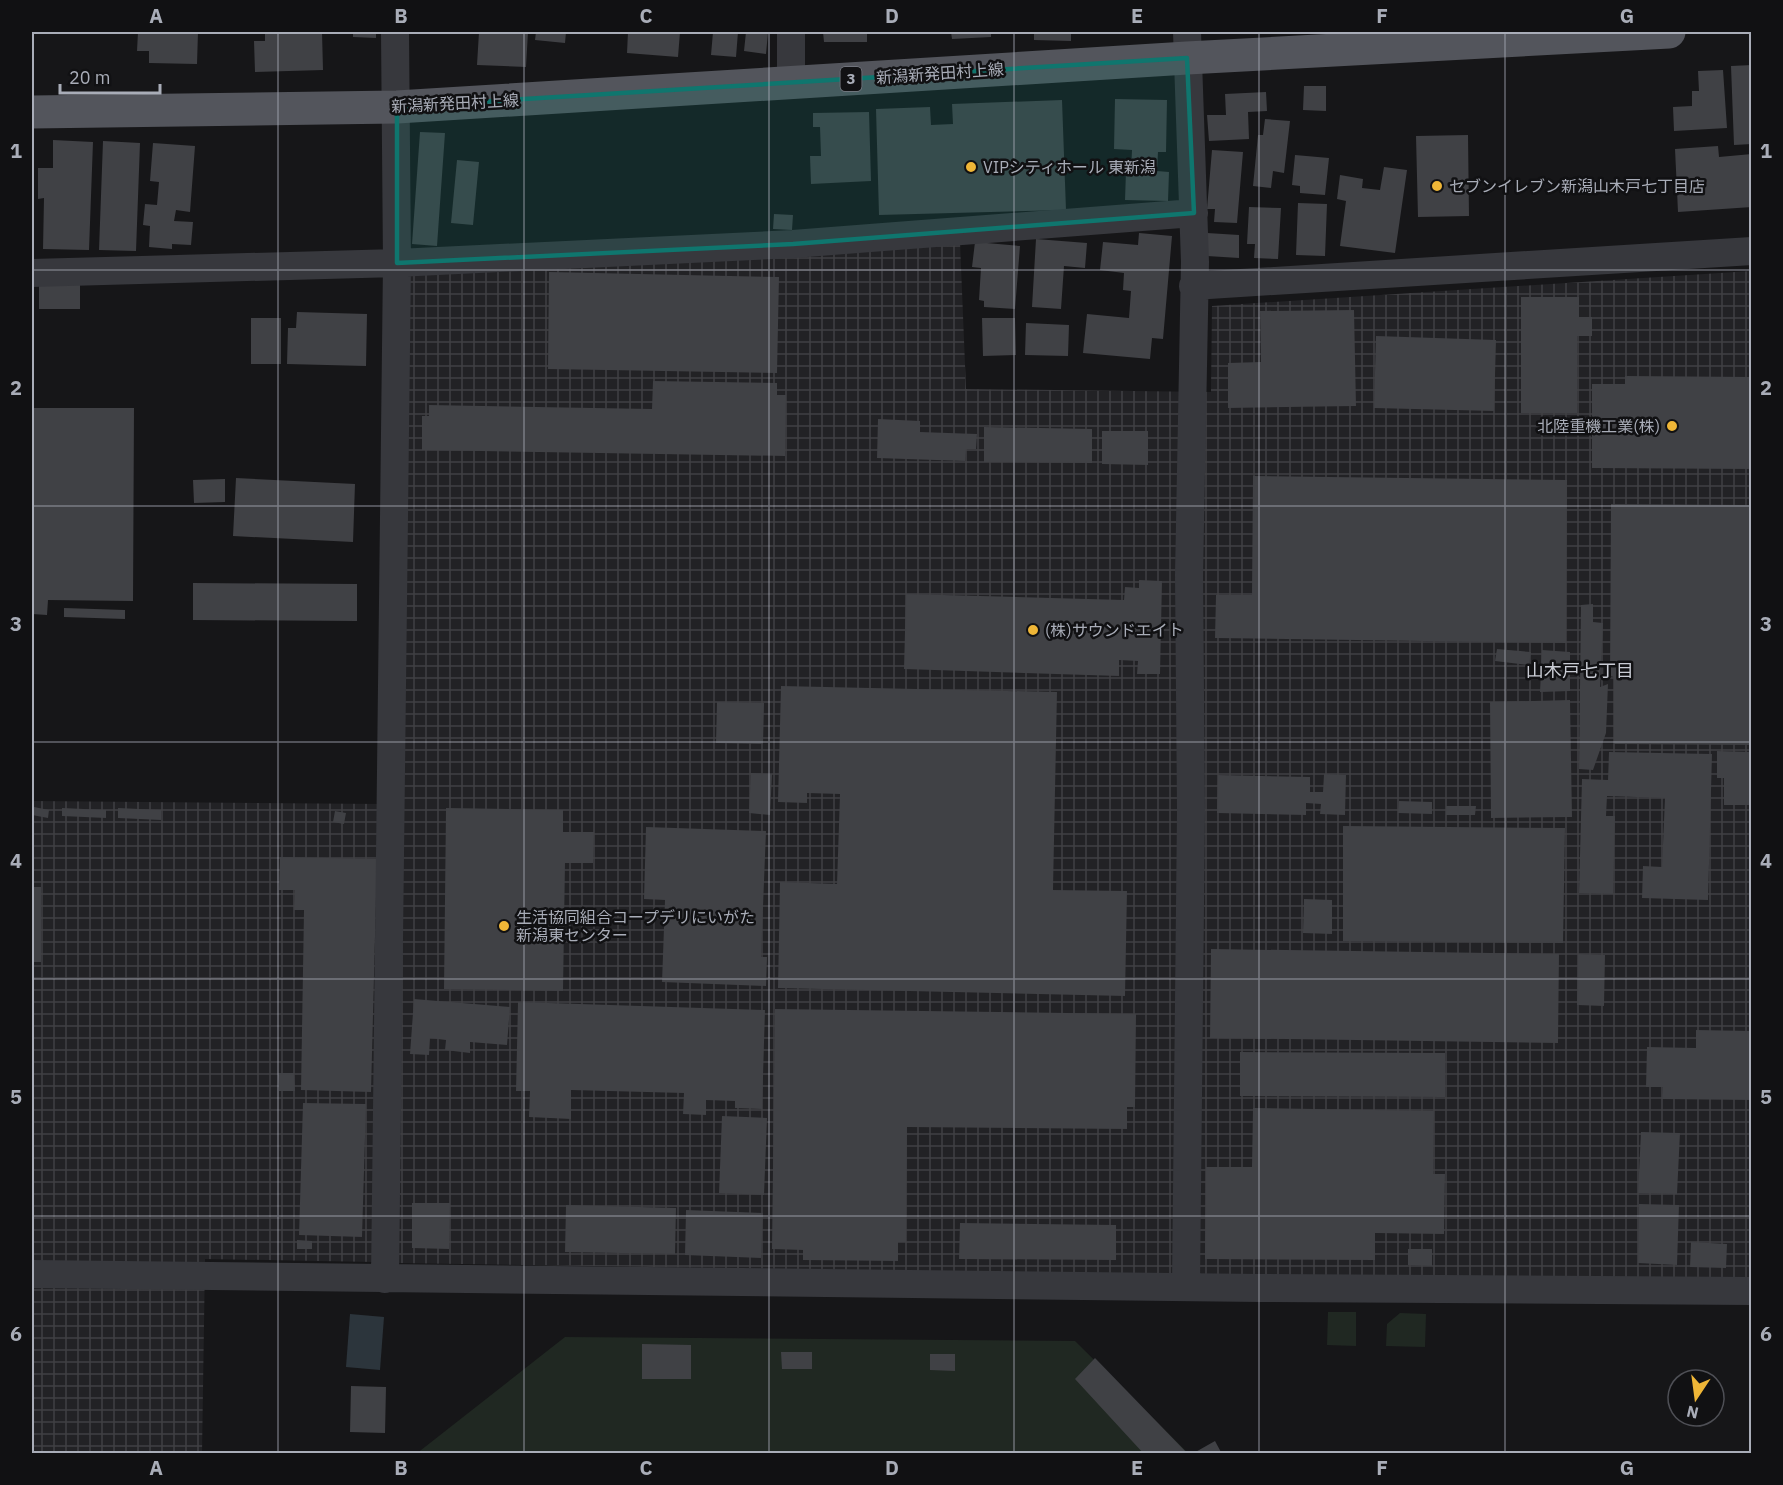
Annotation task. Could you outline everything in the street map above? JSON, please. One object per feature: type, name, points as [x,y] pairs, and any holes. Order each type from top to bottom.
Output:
[{"type":"main road","name":"新潟新発田村上線","points":[[32,112],[397,107],[791,83],[1187,45],[1669,32]]},
{"type":"street","points":[[385,1279],[397,263],[396,32]]},
{"type":"street","points":[[791,32],[791,83]]},
{"type":"street","points":[[1185,1286],[1191,811],[1190,575],[1194,213],[1187,45]]},
{"type":"street","points":[[32,273],[397,263],[793,244],[1194,213]]},
{"type":"street","points":[[1193,286],[1752,252]]},
{"type":"street","points":[[32,1274],[1752,1291]]},
{"type":"highlighted area","points":[[1187,58],[1194,213],[793,244],[397,263],[397,107]]},
{"type":"shaded area","points":[[960,242],[966,389],[1211,392],[1212,306],[1751,271],[1751,1284],[396,1263],[410,274]]},
{"type":"shaded area","points":[[32,801],[381,804],[374,1262],[205,1259],[202,1453],[32,1454]]},
{"type":"shaded area","points":[[1328,1312],[1356,1312],[1356,1346],[1327,1345]]},
{"type":"shaded area","points":[[1400,1313],[1426,1314],[1425,1347],[1386,1346],[1387,1324]]},
{"type":"shaded area","points":[[350,1314],[384,1317],[380,1370],[346,1367]]},
{"type":"shaded area","points":[[565,1337],[1075,1341],[1188,1453],[416,1454]]},
{"type":"building","points":[[138,32],[198,32],[197,64],[149,63],[149,51],[137,51]]},
{"type":"building","points":[[265,32],[322,32],[323,70],[255,72],[254,41],[265,41]]},
{"type":"building","points":[[353,32],[376,32],[376,38],[353,37]]},
{"type":"building","points":[[479,32],[528,32],[526,67],[477,65]]},
{"type":"building","points":[[536,32],[566,32],[565,43],[535,40]]},
{"type":"building","points":[[628,32],[680,32],[678,57],[627,53]]},
{"type":"building","points":[[713,32],[738,32],[736,57],[711,55]]},
{"type":"building","points":[[746,32],[768,32],[766,54],[744,51]]},
{"type":"building","points":[[823,32],[867,32],[867,42],[824,42]]},
{"type":"building","points":[[951,32],[991,32],[991,37],[952,39]]},
{"type":"building","points":[[1034,32],[1071,32],[1071,41],[1034,40]]},
{"type":"building","points":[[1752,65],[1752,144],[1734,145],[1731,66]]},
{"type":"building","points":[[1723,70],[1727,128],[1674,131],[1673,107],[1692,106],[1692,91],[1699,91],[1698,71]]},
{"type":"building","points":[[1304,86],[1326,86],[1326,111],[1303,110]]},
{"type":"building","points":[[1266,92],[1267,111],[1248,112],[1249,139],[1209,141],[1207,115],[1226,115],[1225,94]]},
{"type":"building","points":[[1115,99],[1167,100],[1166,152],[1158,152],[1157,171],[1169,172],[1168,201],[1125,200],[1126,171],[1131,172],[1132,150],[1114,149]]},
{"type":"building","name":"VIPシティホール 東新潟","points":[[1062,100],[1066,210],[879,215],[876,109],[930,107],[931,125],[953,124],[952,104]]},
{"type":"building","points":[[869,112],[871,181],[811,184],[810,156],[821,156],[820,127],[813,127],[813,113]]},
{"type":"building","points":[[1265,119],[1290,121],[1284,173],[1273,171],[1271,188],[1253,186],[1258,135],[1263,135]]},
{"type":"building","points":[[420,132],[445,133],[437,246],[412,244]]},
{"type":"building","points":[[1468,135],[1469,216],[1418,217],[1416,136]]},
{"type":"building","points":[[53,140],[93,142],[89,250],[43,249],[44,198],[38,199],[38,168],[53,168]]},
{"type":"building","points":[[103,141],[140,143],[136,251],[99,250]]},
{"type":"building","points":[[153,143],[195,146],[190,212],[176,210],[174,221],[193,222],[191,245],[172,244],[172,249],[149,247],[150,226],[143,225],[145,204],[157,205],[159,182],[150,181]]},
{"type":"building","points":[[1718,146],[1719,157],[1752,154],[1752,207],[1678,212],[1675,149]]},
{"type":"building","points":[[1212,150],[1243,152],[1237,223],[1214,222],[1215,209],[1207,209]]},
{"type":"building","points":[[1295,155],[1329,158],[1325,195],[1300,193],[1300,186],[1292,185]]},
{"type":"building","points":[[457,160],[479,162],[473,225],[451,223]]},
{"type":"building","points":[[1384,167],[1407,170],[1395,253],[1340,246],[1346,201],[1337,199],[1340,175],[1363,179],[1362,188],[1380,190]]},
{"type":"building","points":[[1298,203],[1327,204],[1325,256],[1296,255]]},
{"type":"building","points":[[1249,207],[1281,208],[1278,259],[1254,258],[1255,244],[1247,244]]},
{"type":"building","points":[[774,214],[793,215],[792,230],[773,229]]},
{"type":"building","points":[[1139,233],[1172,236],[1163,339],[1152,338],[1150,359],[1083,353],[1087,314],[1129,318],[1131,291],[1123,290],[1124,273],[1100,270],[1103,242],[1138,245]]},
{"type":"building","points":[[1207,233],[1239,235],[1239,258],[1207,256]]},
{"type":"building","points":[[1036,239],[1087,243],[1085,268],[1064,266],[1061,309],[1032,307]]},
{"type":"building","points":[[975,242],[1020,246],[1015,309],[984,307],[984,301],[979,300],[981,268],[972,267]]},
{"type":"building","points":[[549,272],[779,277],[777,373],[548,369]]},
{"type":"building","points":[[39,282],[80,282],[80,309],[39,309]]},
{"type":"building","points":[[1521,297],[1579,297],[1579,317],[1592,317],[1592,336],[1577,336],[1577,413],[1521,413]]},
{"type":"building","points":[[1354,310],[1356,406],[1228,408],[1228,363],[1261,362],[1260,311]]},
{"type":"building","points":[[297,312],[367,314],[366,366],[287,364],[288,328],[296,328]]},
{"type":"building","points":[[251,318],[281,318],[281,364],[251,364]]},
{"type":"building","points":[[982,318],[1015,318],[1016,355],[983,356]]},
{"type":"building","points":[[1026,323],[1069,325],[1068,356],[1025,355]]},
{"type":"building","points":[[1376,336],[1496,340],[1494,411],[1374,408]]},
{"type":"building","name":"北陸重機工業(株)","points":[[1625,376],[1752,377],[1752,469],[1592,468],[1592,384],[1625,384]]},
{"type":"building","points":[[653,381],[777,383],[777,395],[786,395],[785,456],[422,450],[422,416],[429,416],[429,405],[652,409]]},
{"type":"building","points":[[32,408],[134,408],[133,601],[48,600],[47,615],[32,614]]},
{"type":"building","points":[[878,419],[920,421],[920,432],[977,434],[976,449],[966,449],[965,461],[877,458]]},
{"type":"building","points":[[984,427],[1092,429],[1092,463],[984,462]]},
{"type":"building","points":[[1102,431],[1148,431],[1148,465],[1102,464]]},
{"type":"building","points":[[1253,476],[1567,480],[1566,643],[1215,638],[1216,595],[1252,595]]},
{"type":"building","points":[[236,478],[355,484],[353,542],[233,536]]},
{"type":"building","points":[[225,479],[225,502],[194,503],[193,480]]},
{"type":"building","points":[[1611,504],[1752,505],[1752,745],[1614,744],[1614,677],[1610,676]]},
{"type":"building","name":"(株)サウンドエイト","points":[[1139,580],[1162,581],[1160,674],[1137,674],[1138,661],[1119,660],[1119,676],[904,669],[906,594],[1124,600],[1125,587],[1139,588]]},
{"type":"building","points":[[193,583],[357,584],[357,621],[193,620]]},
{"type":"building","points":[[1593,604],[1593,622],[1603,623],[1600,687],[1608,684],[1606,733],[1593,770],[1579,769],[1581,605]]},
{"type":"building","points":[[64,608],[125,610],[125,619],[64,617]]},
{"type":"building","points":[[1497,649],[1531,652],[1529,665],[1495,661]]},
{"type":"building","points":[[1542,650],[1570,652],[1570,691],[1540,692]]},
{"type":"building","points":[[781,686],[1057,692],[1053,890],[1127,891],[1125,996],[778,988],[780,882],[837,884],[840,794],[807,793],[807,803],[778,802]]},
{"type":"building","points":[[1570,700],[1572,817],[1491,818],[1490,702]]},
{"type":"building","points":[[717,702],[764,703],[763,744],[716,743]]},
{"type":"building","points":[[1717,751],[1752,752],[1752,805],[1724,805],[1724,778],[1717,778]]},
{"type":"building","points":[[1609,752],[1712,754],[1708,900],[1642,898],[1643,866],[1662,867],[1665,798],[1607,796],[1606,816],[1615,816],[1613,894],[1579,893],[1582,779],[1608,780]]},
{"type":"building","points":[[751,773],[772,774],[770,815],[749,813]]},
{"type":"building","points":[[1324,774],[1346,775],[1345,815],[1320,814],[1321,804],[1306,803],[1306,815],[1217,813],[1218,775],[1310,777],[1310,792],[1323,792]]},
{"type":"building","points":[[1399,801],[1432,802],[1432,814],[1398,813]]},
{"type":"building","points":[[1446,806],[1476,806],[1475,815],[1446,815]]},
{"type":"building","points":[[34,807],[49,810],[48,818],[32,815]]},
{"type":"building","points":[[62,808],[106,810],[106,818],[62,816]]},
{"type":"building","points":[[118,808],[161,810],[161,820],[118,818]]},
{"type":"building","name":"生活協同組合コープデリにいがた 新潟東センター","points":[[446,808],[563,810],[563,832],[594,832],[593,863],[565,863],[563,991],[444,989]]},
{"type":"building","points":[[335,811],[346,813],[344,824],[333,822]]},
{"type":"building","points":[[1343,826],[1565,828],[1563,943],[1343,941]]},
{"type":"building","points":[[646,827],[766,831],[761,957],[767,957],[766,986],[662,982],[665,900],[644,899]]},
{"type":"building","points":[[280,857],[377,859],[371,1092],[301,1090],[304,910],[294,910],[295,890],[279,890]]},
{"type":"building","points":[[32,887],[41,887],[41,962],[32,962]]},
{"type":"building","points":[[1304,899],[1332,900],[1332,934],[1303,933]]},
{"type":"building","points":[[1211,949],[1559,954],[1558,1043],[1210,1038]]},
{"type":"building","points":[[1578,954],[1605,955],[1604,1006],[1577,1005]]},
{"type":"building","points":[[414,999],[510,1007],[507,1045],[470,1042],[470,1053],[445,1050],[446,1040],[430,1038],[429,1055],[410,1054]]},
{"type":"building","points":[[518,1002],[765,1010],[762,1109],[735,1108],[735,1101],[706,1100],[706,1115],[683,1114],[684,1093],[571,1090],[571,1119],[529,1117],[530,1091],[516,1091]]},
{"type":"building","points":[[775,1009],[1136,1014],[1135,1107],[1127,1107],[1127,1129],[907,1127],[906,1242],[898,1242],[898,1261],[803,1260],[803,1250],[772,1249]]},
{"type":"building","points":[[1696,1030],[1752,1031],[1752,1100],[1662,1099],[1663,1087],[1646,1087],[1647,1047],[1696,1048]]},
{"type":"building","points":[[32,1050],[34,1050],[34,1078],[32,1078]]},
{"type":"building","points":[[1240,1052],[1445,1053],[1445,1097],[1240,1096]]},
{"type":"building","points":[[278,1073],[294,1073],[295,1091],[279,1091]]},
{"type":"building","points":[[303,1103],[366,1104],[362,1237],[299,1235]]},
{"type":"building","points":[[1253,1108],[1434,1111],[1433,1174],[1445,1174],[1444,1234],[1375,1233],[1375,1260],[1205,1259],[1206,1167],[1252,1167]]},
{"type":"building","points":[[722,1116],[767,1118],[764,1195],[719,1193]]},
{"type":"building","points":[[1641,1132],[1680,1133],[1677,1194],[1638,1193]]},
{"type":"building","points":[[412,1203],[450,1203],[449,1249],[412,1248]]},
{"type":"building","points":[[1639,1204],[1679,1205],[1677,1265],[1638,1263]]},
{"type":"building","points":[[566,1205],[676,1208],[675,1254],[565,1252]]},
{"type":"building","points":[[686,1210],[763,1213],[761,1258],[685,1255]]},
{"type":"building","points":[[960,1223],[1116,1225],[1116,1260],[959,1259]]},
{"type":"building","points":[[297,1240],[312,1241],[312,1249],[297,1249]]},
{"type":"building","points":[[1691,1242],[1727,1244],[1726,1268],[1690,1267]]},
{"type":"building","points":[[1408,1249],[1432,1249],[1432,1266],[1408,1265]]},
{"type":"building","points":[[642,1344],[691,1345],[691,1379],[642,1379]]},
{"type":"building","points":[[781,1352],[812,1352],[812,1369],[782,1369]]},
{"type":"building","points":[[930,1354],[955,1354],[955,1371],[930,1370]]},
{"type":"building","points":[[1095,1358],[1188,1454],[1144,1454],[1075,1379]]},
{"type":"building","points":[[351,1386],[386,1387],[385,1433],[350,1432]]},
{"type":"building","points":[[1215,1441],[1222,1454],[1192,1454]]},
{"type":"place","name":"VIPシティホール 東新潟","points":[[971,167]]},
{"type":"place","name":"セブンイレブン新潟山木戸七丁目店","points":[[1437,186]]},
{"type":"place","name":"北陸重機工業(株)","points":[[1672,426]]},
{"type":"place","name":"(株)サウンドエイト","points":[[1033,630]]},
{"type":"place","name":"生活協同組合コープデリにいがた 新潟東センター","points":[[504,926]]},
{"type":"district","name":"山木戸七丁目","points":[[1580,671]]}]
